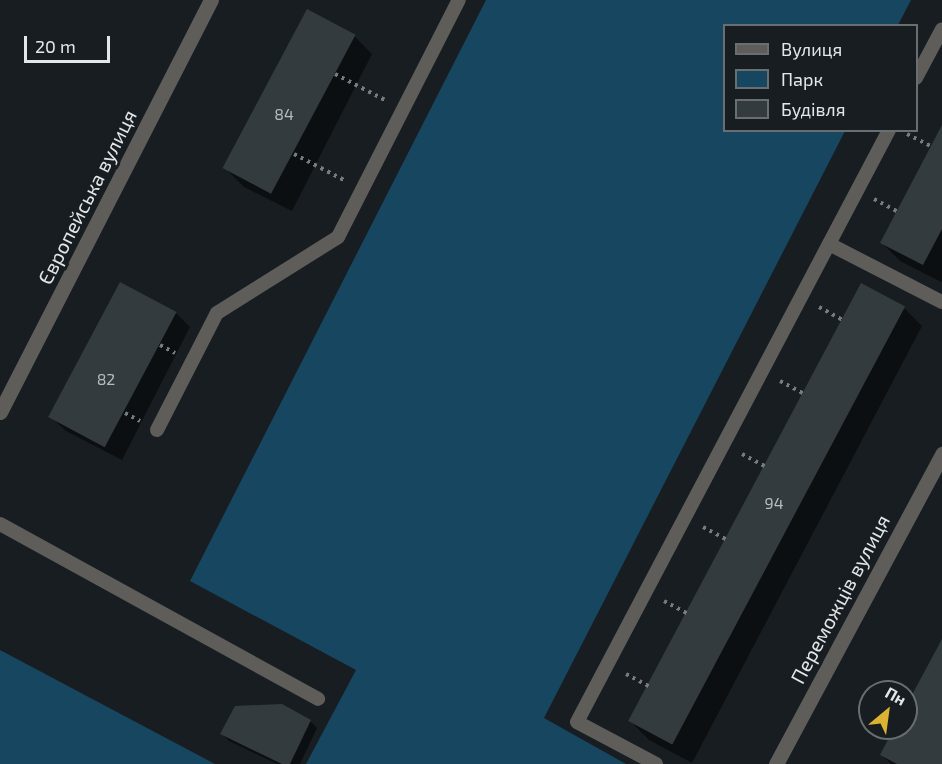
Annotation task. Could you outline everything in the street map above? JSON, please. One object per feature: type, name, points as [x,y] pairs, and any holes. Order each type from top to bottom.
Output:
[{"type":"street","name":"Європейська вулиця","points":[[0,412],[212,0]]},
{"type":"street","name":"Переможців вулиця","points":[[776,764],[942,454]]},
{"type":"lane","points":[[157,430],[217,313],[338,237],[459,0]]},
{"type":"lane","points":[[918,74],[942,29]]},
{"type":"lane","points":[[656,764],[577,722],[888,132]]},
{"type":"lane","points":[[829,244],[942,302]]},
{"type":"lane","points":[[0,524],[318,699]]},
{"type":"path","points":[[335,74],[403,110]]},
{"type":"path","points":[[905,132],[931,146]]},
{"type":"path","points":[[294,154],[362,189]]},
{"type":"green space","points":[[486,0],[911,0],[899,24],[723,24],[723,132],[844,132],[544,718],[626,764],[306,764],[356,670],[190,581]]},
{"type":"green space","points":[[0,650],[215,764],[0,764]]},
{"type":"building","points":[[307,9],[356,35],[271,194],[222,168]]},
{"type":"building","points":[[942,125],[942,229],[923,265],[880,243]]},
{"type":"building","points":[[120,282],[177,312],[105,447],[48,417]]},
{"type":"building","points":[[861,283],[905,306],[672,744],[628,721]]},
{"type":"building","points":[[942,639],[942,764],[897,764],[880,755],[888,740],[918,740],[918,684]]},
{"type":"building","points":[[282,704],[311,720],[290,764],[282,764],[220,734],[235,706]]}]
